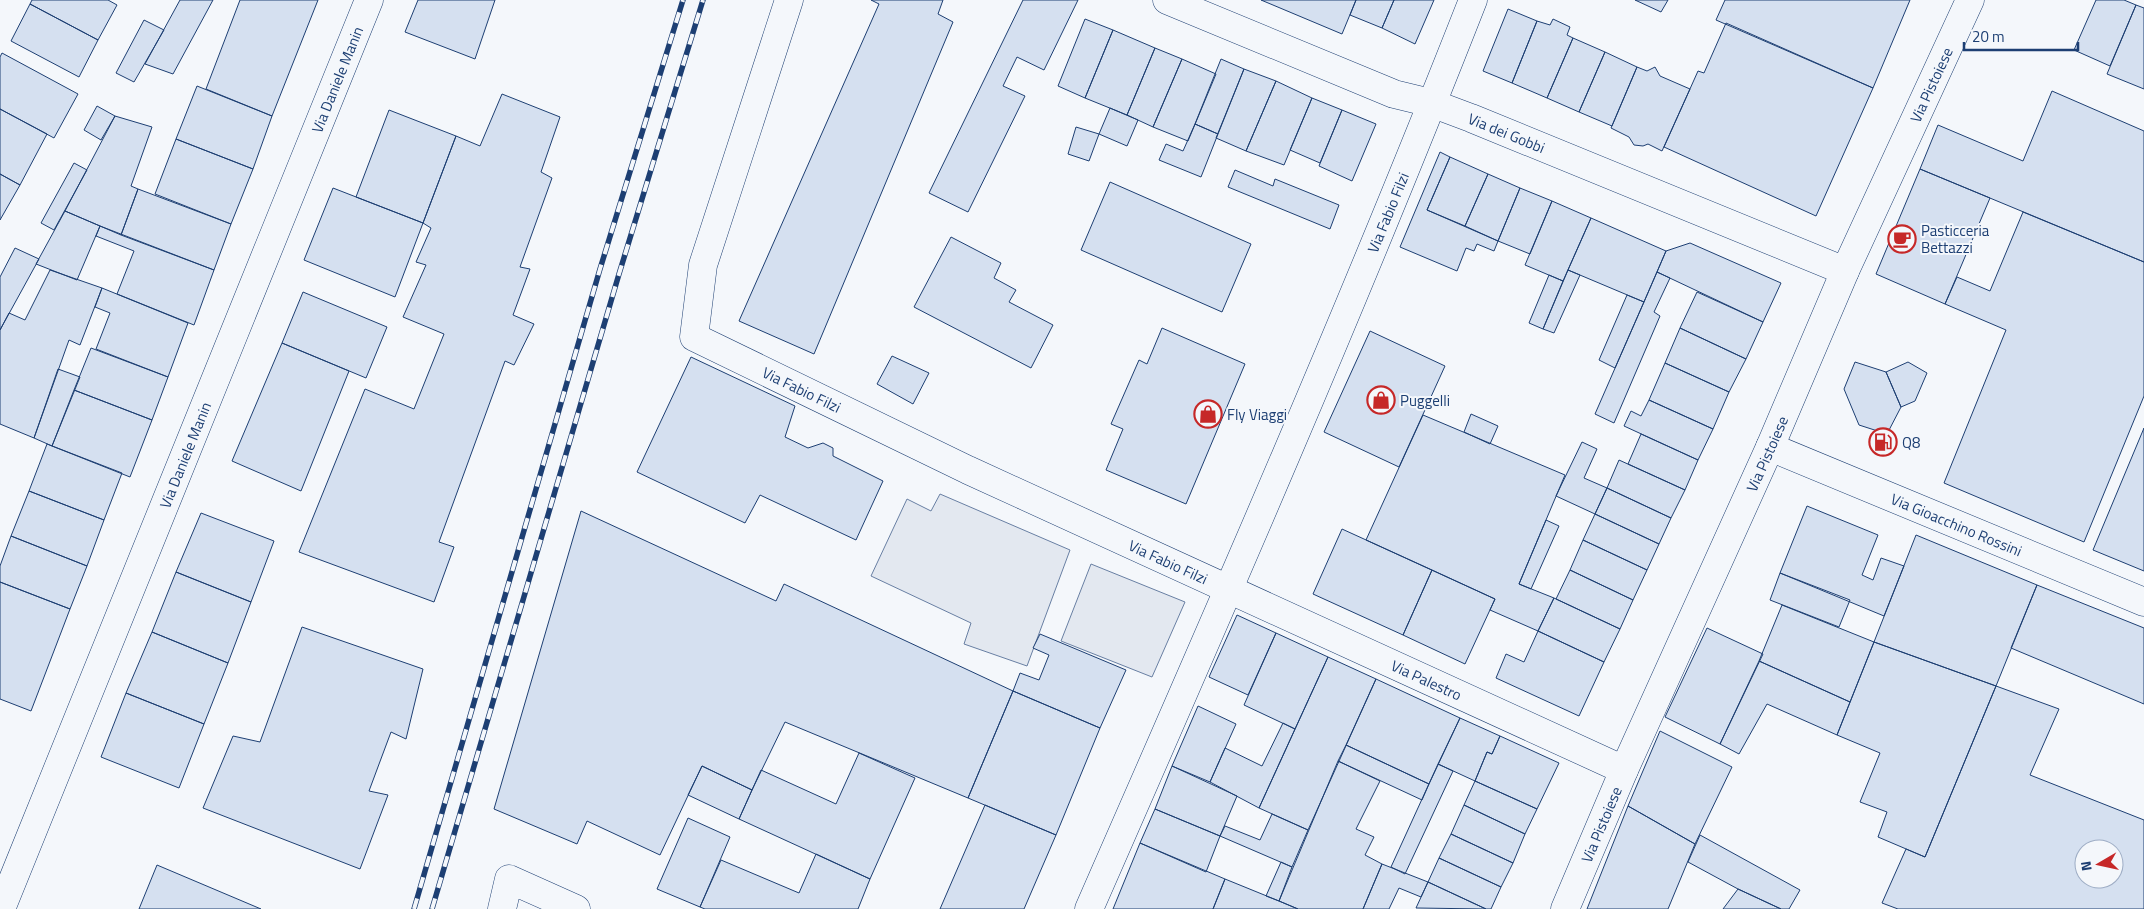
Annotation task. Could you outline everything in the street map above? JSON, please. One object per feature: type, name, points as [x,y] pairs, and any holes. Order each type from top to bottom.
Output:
[{"type":"street","name":"Via Daniele Manin","points":[[1,909],[369,0]]},
{"type":"street","name":"Via Fabio Filzi","points":[[789,0],[704,265],[694,337],[855,417],[1228,590]]},
{"type":"street","name":"Via dei Gobbi","points":[[1167,0],[1394,94],[1431,103],[1471,118],[1845,271]]},
{"type":"street","name":"Via Fabio Filzi","points":[[1089,909],[1228,590],[1473,0]]},
{"type":"street","name":"Via Pistoiese","points":[[1565,909],[1624,770],[1770,447],[1845,271],[1970,0]]},
{"type":"street","name":"Via Gioacchino Rossini","points":[[1770,447],[2144,602]]},
{"type":"street","name":"Via Palestro","points":[[1228,590],[1624,770]]},
{"type":"street","points":[[502,909],[509,879],[576,909]]},
{"type":"shaded area","points":[[940,494],[1070,550],[1027,666],[964,644],[971,623],[871,576],[907,499],[931,511]]},
{"type":"shaded area","points":[[1091,564],[1185,602],[1152,677],[1061,641]]},
{"type":"building","points":[[32,0],[108,0],[117,5],[98,40],[30,4]]},
{"type":"building","points":[[180,0],[213,0],[173,74],[145,64]]},
{"type":"building","points":[[240,0],[318,0],[272,116],[206,89]]},
{"type":"building","points":[[418,0],[495,0],[475,59],[405,32]]},
{"type":"building","points":[[871,0],[943,0],[938,14],[953,22],[814,354],[739,321],[879,4]]},
{"type":"building","points":[[1023,0],[1078,0],[1044,70],[1017,57],[1003,86],[1025,96],[968,212],[929,193]]},
{"type":"building","points":[[1261,0],[1356,0],[1342,34]]},
{"type":"building","points":[[1356,0],[1394,0],[1382,28],[1350,15]]},
{"type":"building","points":[[1394,0],[1434,0],[1415,44],[1382,28]]},
{"type":"building","points":[[1635,0],[1668,0],[1661,12]]},
{"type":"building","points":[[1725,0],[1910,0],[1873,88],[1716,20]]},
{"type":"building","points":[[2096,0],[2124,0],[2136,5],[2110,66],[2074,50]]},
{"type":"building","points":[[30,4],[98,40],[79,77],[11,41]]},
{"type":"building","points":[[2136,5],[2144,8],[2144,89],[2107,74]]},
{"type":"building","points":[[1508,9],[1537,21],[1512,83],[1483,71]]},
{"type":"building","points":[[1085,19],[1113,30],[1085,98],[1058,86]]},
{"type":"building","points":[[1553,19],[1570,27],[1567,35],[1573,38],[1547,98],[1512,83],[1537,21],[1550,25]]},
{"type":"building","points":[[144,20],[164,30],[134,82],[116,73]]},
{"type":"building","points":[[1726,23],[1873,88],[1816,216],[1664,147],[1698,71],[1704,73]]},
{"type":"building","points":[[1113,30],[1155,48],[1127,115],[1085,98]]},
{"type":"building","points":[[1573,38],[1605,52],[1579,112],[1547,98]]},
{"type":"building","points":[[1155,48],[1182,59],[1153,127],[1127,115]]},
{"type":"building","points":[[1605,52],[1637,67],[1612,126],[1579,112]]},
{"type":"building","points":[[2,53],[78,94],[54,138],[0,109],[0,57]]},
{"type":"building","points":[[1182,59],[1216,74],[1188,141],[1153,127]]},
{"type":"building","points":[[1221,59],[1244,69],[1218,134],[1195,124]]},
{"type":"building","points":[[1637,67],[1647,71],[1655,67],[1660,76],[1690,89],[1662,151],[1648,144],[1643,146],[1634,145],[1629,137],[1611,128]]},
{"type":"building","points":[[1244,69],[1276,81],[1246,151],[1216,138]]},
{"type":"building","points":[[1276,81],[1312,98],[1284,165],[1246,151]]},
{"type":"building","points":[[197,86],[272,116],[253,169],[176,139]]},
{"type":"building","points":[[2052,91],[2144,131],[2144,262],[1920,169],[1938,125],[2023,161]]},
{"type":"building","points":[[502,94],[560,117],[541,172],[552,178],[520,267],[530,269],[513,315],[534,324],[514,365],[505,361],[439,542],[454,547],[434,602],[299,552],[365,389],[414,409],[444,334],[403,317],[426,265],[416,262],[431,228],[423,223],[456,136],[480,146]]},
{"type":"building","points":[[1312,98],[1342,110],[1320,163],[1290,150]]},
{"type":"building","points":[[97,106],[115,116],[101,140],[84,130]]},
{"type":"building","points":[[1110,108],[1138,120],[1127,146],[1099,134]]},
{"type":"building","points":[[0,109],[47,134],[20,185],[0,174]]},
{"type":"building","points":[[389,110],[456,136],[423,223],[356,197]]},
{"type":"building","points":[[1342,110],[1376,124],[1352,181],[1319,166]]},
{"type":"building","points":[[115,116],[152,127],[131,186],[138,189],[121,235],[65,211]]},
{"type":"building","points":[[1195,124],[1218,134],[1201,177],[1159,160],[1166,144],[1183,151]]},
{"type":"building","points":[[1076,127],[1099,134],[1089,161],[1068,154]]},
{"type":"building","points":[[176,139],[253,169],[231,224],[155,194]]},
{"type":"building","points":[[1440,152],[1450,157],[1427,210],[1498,241],[1494,251],[1477,244],[1474,251],[1466,248],[1457,271],[1400,247]]},
{"type":"building","points":[[1450,157],[1488,174],[1465,226],[1427,210]]},
{"type":"building","points":[[74,163],[87,170],[54,230],[41,223]]},
{"type":"building","points":[[1920,169],[1990,198],[1945,304],[1876,274]]},
{"type":"building","points":[[1235,170],[1273,186],[1275,179],[1339,205],[1330,229],[1228,187]]},
{"type":"building","points":[[0,174],[20,185],[0,220]]},
{"type":"building","points":[[1488,174],[1520,188],[1498,241],[1465,226]]},
{"type":"building","points":[[1110,182],[1251,244],[1222,312],[1081,250]]},
{"type":"building","points":[[333,188],[423,223],[395,297],[304,260]]},
{"type":"building","points":[[1520,188],[1552,201],[1530,254],[1498,241]]},
{"type":"building","points":[[138,189],[231,224],[214,270],[121,235]]},
{"type":"building","points":[[1552,201],[1591,218],[1563,281],[1525,265]]},
{"type":"building","points":[[65,211],[100,226],[77,280],[36,264]]},
{"type":"building","points":[[2023,212],[2144,262],[2144,396],[2084,542],[1944,483],[2006,330],[1945,304],[1957,277],[1990,291]]},
{"type":"building","points":[[1591,218],[1666,251],[1644,302],[1568,270]]},
{"type":"building","points":[[100,226],[214,270],[194,325],[117,294],[134,251],[96,236]]},
{"type":"building","points":[[951,237],[1001,263],[994,278],[1016,290],[1009,302],[1053,325],[1031,368],[914,307]]},
{"type":"building","points":[[1690,243],[1781,283],[1763,322],[1657,272],[1666,251]]},
{"type":"building","points":[[15,248],[39,259],[0,330],[0,277]]},
{"type":"building","points":[[50,270],[102,288],[80,345],[69,340],[34,438],[0,424],[0,330],[9,313],[25,320]]},
{"type":"building","points":[[1568,270],[1580,275],[1554,333],[1543,329]]},
{"type":"building","points":[[1657,272],[1670,278],[1654,312],[1660,316],[1614,423],[1595,414]]},
{"type":"building","points":[[1549,275],[1563,281],[1543,329],[1529,323]]},
{"type":"building","points":[[102,288],[188,323],[168,377],[96,349],[110,313],[95,307]]},
{"type":"building","points":[[303,292],[387,327],[366,378],[282,343]]},
{"type":"building","points":[[1697,292],[1763,322],[1746,359],[1680,328]]},
{"type":"building","points":[[1627,295],[1644,302],[1615,368],[1599,360]]},
{"type":"building","points":[[1162,328],[1245,364],[1186,504],[1106,470],[1123,429],[1111,424],[1139,360],[1147,364]]},
{"type":"building","points":[[1680,328],[1746,359],[1729,392],[1665,363]]},
{"type":"building","points":[[1370,331],[1445,366],[1399,467],[1324,432]]},
{"type":"building","points":[[282,343],[349,371],[301,491],[232,461]]},
{"type":"building","points":[[91,348],[168,377],[152,420],[74,390]]},
{"type":"building","points":[[892,356],[929,373],[913,404],[877,384]]},
{"type":"building","points":[[691,357],[795,406],[785,437],[808,448],[823,443],[833,448],[833,456],[883,481],[856,540],[760,495],[745,523],[637,472]]},
{"type":"building","points":[[1855,362],[1886,372],[1901,407],[1887,434],[1859,425],[1844,389]]},
{"type":"building","points":[[1908,362],[1927,373],[1915,401],[1901,407],[1886,372]]},
{"type":"building","points":[[1665,363],[1729,392],[1713,429],[1649,400]]},
{"type":"building","points":[[58,369],[80,377],[52,446],[34,438]]},
{"type":"building","points":[[74,390],[152,420],[130,477],[52,446]]},
{"type":"building","points":[[1649,400],[1713,429],[1698,460],[1624,426],[1631,411],[1641,416]]},
{"type":"building","points":[[1471,414],[1498,426],[1490,444],[1464,432]]},
{"type":"building","points":[[1423,415],[1565,475],[1519,584],[1554,598],[1538,631],[1490,610],[1495,599],[1366,540]]},
{"type":"building","points":[[2144,428],[2144,571],[2093,550]]},
{"type":"building","points":[[1641,434],[1698,460],[1685,490],[1628,464]]},
{"type":"building","points":[[1582,442],[1597,449],[1584,478],[1607,488],[1595,514],[1556,496]]},
{"type":"building","points":[[47,444],[122,473],[104,520],[29,491]]},
{"type":"building","points":[[1619,460],[1685,490],[1671,518],[1607,488]]},
{"type":"building","points":[[1607,488],[1671,518],[1659,544],[1595,514]]},
{"type":"building","points":[[29,491],[104,520],[87,566],[11,536]]},
{"type":"building","points":[[1807,506],[1878,535],[1862,575],[1873,580],[1881,558],[1904,566],[1884,616],[1780,573]]},
{"type":"building","points":[[581,511],[776,601],[784,584],[1013,691],[968,798],[785,722],[752,790],[702,766],[660,855],[587,821],[577,844],[494,809]]},
{"type":"building","points":[[201,513],[274,541],[251,602],[176,572]]},
{"type":"building","points":[[1595,514],[1659,544],[1647,570],[1583,540]]},
{"type":"building","points":[[1546,520],[1559,526],[1531,589],[1519,584]]},
{"type":"building","points":[[1342,529],[1432,570],[1403,635],[1313,594]]},
{"type":"building","points":[[1916,535],[2037,585],[1996,686],[1874,642]]},
{"type":"building","points":[[11,536],[87,566],[70,609],[0,582],[0,566]]},
{"type":"building","points":[[1583,540],[1647,570],[1633,600],[1570,570]]},
{"type":"building","points":[[1432,570],[1495,599],[1465,664],[1403,635]]},
{"type":"building","points":[[1570,570],[1633,600],[1620,629],[1556,599]]},
{"type":"building","points":[[176,572],[251,602],[228,663],[152,632]]},
{"type":"building","points":[[1780,573],[1850,600],[1839,627],[1770,600]]},
{"type":"building","points":[[0,582],[70,609],[31,711],[0,699]]},
{"type":"building","points":[[2037,585],[2144,628],[2144,704],[2011,648]]},
{"type":"building","points":[[1554,598],[1620,629],[1604,662],[1538,631]]},
{"type":"building","points":[[1782,605],[1874,642],[1850,702],[1759,661]]},
{"type":"building","points":[[1237,615],[1276,633],[1248,695],[1209,677]]},
{"type":"building","points":[[302,627],[423,669],[406,739],[391,732],[369,791],[388,795],[360,869],[203,808],[233,736],[260,742]]},
{"type":"building","points":[[1707,628],[1763,654],[1720,744],[1665,717]]},
{"type":"building","points":[[1538,631],[1604,662],[1579,716],[1496,678],[1506,654],[1524,662]]},
{"type":"building","points":[[152,632],[228,663],[204,724],[126,693]]},
{"type":"building","points":[[1276,633],[1328,657],[1295,729],[1244,705]]},
{"type":"building","points":[[1040,634],[1126,670],[1100,728],[1013,691],[1020,673],[1039,680],[1049,655],[1033,648]]},
{"type":"building","points":[[1874,642],[1996,686],[1925,857],[1878,837],[1887,812],[1860,802],[1880,753],[1837,735]]},
{"type":"building","points":[[1328,657],[1376,679],[1308,830],[1259,808]]},
{"type":"building","points":[[1759,661],[1850,702],[1837,735],[1767,704],[1739,754],[1720,744]]},
{"type":"building","points":[[1376,679],[1460,718],[1429,784],[1346,745]]},
{"type":"building","points":[[1996,686],[2059,709],[2030,775],[2144,820],[2144,909],[1898,909],[1882,903],[1906,849],[1925,857]]},
{"type":"building","points":[[1013,691],[1100,728],[1056,835],[968,798]]},
{"type":"building","points":[[126,693],[204,724],[179,788],[101,757]]},
{"type":"building","points":[[1198,706],[1236,724],[1210,782],[1172,766]]},
{"type":"building","points":[[1460,718],[1500,736],[1492,754],[1487,752],[1475,781],[1438,764]]},
{"type":"building","points":[[1283,723],[1295,729],[1259,808],[1210,782],[1225,748],[1262,766]]},
{"type":"building","points":[[1660,731],[1732,767],[1695,844],[1628,806]]},
{"type":"building","points":[[1500,736],[1559,763],[1537,809],[1475,781],[1487,752],[1492,754]]},
{"type":"building","points":[[1346,745],[1429,784],[1422,800],[1338,761]]},
{"type":"building","points":[[859,753],[915,778],[870,879],[739,819],[761,770],[836,804]]},
{"type":"building","points":[[1338,761],[1380,781],[1356,829],[1374,837],[1365,855],[1382,864],[1363,909],[1298,909],[1279,901]]},
{"type":"building","points":[[1438,764],[1453,771],[1405,874],[1391,867]]},
{"type":"building","points":[[702,766],[752,790],[739,819],[688,795]]},
{"type":"building","points":[[1172,766],[1237,796],[1220,836],[1155,809]]},
{"type":"building","points":[[1475,781],[1537,809],[1525,834],[1464,805]]},
{"type":"building","points":[[985,805],[1056,835],[1024,909],[940,909]]},
{"type":"building","points":[[1464,805],[1525,834],[1513,863],[1451,834]]},
{"type":"building","points":[[1628,806],[1695,844],[1668,909],[1587,909]]},
{"type":"building","points":[[1155,809],[1220,836],[1206,872],[1140,843]]},
{"type":"building","points":[[1272,814],[1308,830],[1292,867],[1220,836],[1225,826],[1260,840]]},
{"type":"building","points":[[688,818],[730,837],[700,907],[657,889]]},
{"type":"building","points":[[1451,834],[1513,863],[1501,887],[1439,858]]},
{"type":"building","points":[[1700,835],[1800,890],[1789,909],[1781,909],[1738,889],[1688,862]]},
{"type":"building","points":[[1140,843],[1225,879],[1213,909],[1113,909]]},
{"type":"building","points":[[816,854],[870,879],[858,909],[705,909],[700,907],[721,860],[799,893]]},
{"type":"building","points":[[1439,858],[1501,887],[1491,909],[1486,909],[1428,882]]},
{"type":"building","points":[[1281,862],[1292,867],[1279,901],[1266,896]]},
{"type":"building","points":[[1382,864],[1428,882],[1421,897],[1399,888],[1389,909],[1363,909]]},
{"type":"building","points":[[157,865],[261,909],[139,909]]},
{"type":"building","points":[[1225,879],[1279,901],[1298,909],[1213,909]]},
{"type":"building","points":[[1428,882],[1486,909],[1416,908]]},
{"type":"building","points":[[1738,889],[1781,909],[1723,909]]},
{"type":"railway","points":[[414,909],[600,269],[683,0]]},
{"type":"railway","points":[[432,909],[619,274],[703,0]]},
{"type":"place","name":"Pasticceria Bettazzi","points":[[1902,239]]},
{"type":"place","name":"Puggelli","points":[[1381,400]]},
{"type":"place","name":"Fly Viaggi","points":[[1208,414]]},
{"type":"place","name":"Q8","points":[[1883,442]]}]
